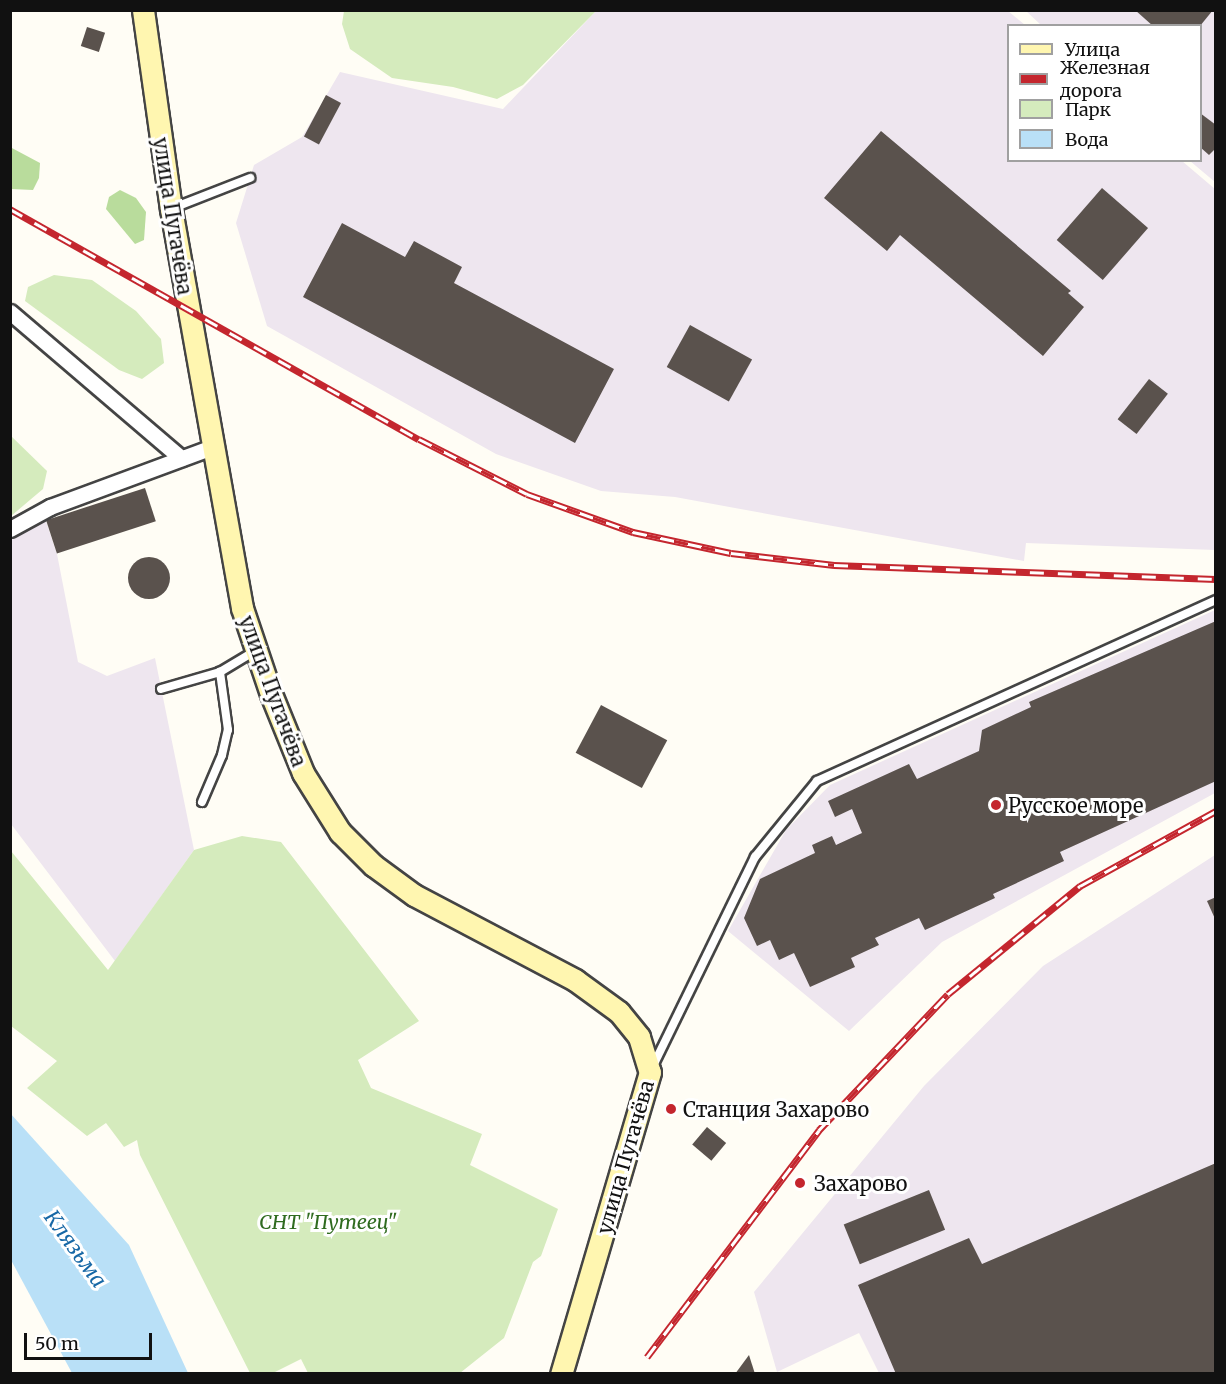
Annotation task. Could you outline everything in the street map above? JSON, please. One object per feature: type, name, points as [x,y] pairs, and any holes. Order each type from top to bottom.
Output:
[{"type":"street","name":"улица Пугачёва","points":[[143,10],[171,209],[242,608],[303,773],[340,832],[373,865],[414,895],[575,980],[619,1012],[639,1037],[650,1072],[594,1284],[561,1374]]},
{"type":"street","points":[[10,312],[181,458]]},
{"type":"street","points":[[10,529],[50,507],[212,447]]},
{"type":"lane","points":[[171,209],[250,178]]},
{"type":"lane","points":[[650,1072],[755,857],[817,782],[1215,600]]},
{"type":"lane","points":[[161,689],[220,672],[256,650]]},
{"type":"lane","points":[[202,802],[222,755],[228,730],[220,672]]},
{"type":"shaded area","points":[[596,11],[1008,11],[1024,24],[1007,24],[1007,162],[1183,162],[1215,189],[1215,550],[1026,543],[1024,561],[675,497],[601,491],[496,454],[267,326],[236,223],[254,165],[302,137],[340,72],[503,109]]},
{"type":"shaded area","points":[[1026,11],[1215,11],[1215,182],[1191,162],[1202,162],[1202,24],[1040,24]]},
{"type":"shaded area","points":[[46,521],[57,554],[78,662],[107,676],[155,658],[194,850],[115,961],[11,824],[11,535]]},
{"type":"shaded area","name":"Русское море","points":[[1215,610],[1215,793],[942,942],[849,1031],[728,931],[786,830],[830,785]]},
{"type":"shaded area","points":[[1215,855],[1215,1373],[879,1373],[859,1333],[777,1372],[754,1292],[924,1086],[1043,966]]},
{"type":"green space","points":[[344,10],[596,11],[523,85],[497,99],[453,87],[392,78],[350,49],[342,24]]},
{"type":"green space","points":[[10,147],[40,163],[39,178],[33,190],[11,189]]},
{"type":"green space","points":[[120,190],[136,198],[146,212],[144,240],[135,244],[106,209],[109,197]]},
{"type":"green space","points":[[54,275],[92,280],[136,311],[161,339],[164,363],[142,379],[119,370],[25,301],[28,287]]},
{"type":"green space","points":[[10,435],[47,471],[43,489],[11,516]]},
{"type":"green space","name":"СНТ \"Путеец\"","points":[[242,836],[281,842],[419,1021],[358,1060],[371,1088],[482,1134],[470,1165],[558,1209],[541,1256],[533,1262],[504,1338],[460,1373],[308,1373],[301,1359],[273,1373],[250,1373],[140,1155],[137,1140],[124,1147],[106,1123],[87,1136],[27,1088],[57,1061],[11,1026],[11,851],[108,970],[194,850]]},
{"type":"water","name":"Клязьма","points":[[10,1113],[129,1245],[188,1373],[72,1373],[11,1260]]},
{"type":"building","points":[[1135,10],[1213,10],[1202,24],[1151,24]]},
{"type":"building","points":[[87,27],[105,33],[99,52],[81,46]]},
{"type":"building","points":[[326,95],[341,103],[319,144],[304,136]]},
{"type":"building","points":[[1202,114],[1216,125],[1216,148],[1209,155],[1202,149]]},
{"type":"building","points":[[881,131],[1071,291],[1068,293],[1084,307],[1043,356],[900,235],[887,251],[824,198]]},
{"type":"building","points":[[1102,188],[1148,228],[1103,280],[1057,240]]},
{"type":"building","points":[[342,223],[405,257],[414,241],[462,267],[454,283],[614,369],[575,443],[303,297]]},
{"type":"building","points":[[690,325],[752,359],[729,401],[667,367]]},
{"type":"building","points":[[1149,379],[1168,394],[1137,434],[1118,419]]},
{"type":"building","points":[[145,488],[156,521],[57,553],[46,520]]},
{"type":"building","points":[[149,557],[164,563],[170,578],[164,593],[149,599],[134,593],[128,578],[134,563]]},
{"type":"building","name":"Русское море","points":[[1216,621],[1216,781],[1060,852],[1064,861],[993,894],[995,898],[925,930],[919,918],[875,938],[879,945],[851,958],[855,967],[810,987],[794,953],[779,960],[770,940],[757,946],[744,918],[760,879],[815,853],[812,845],[832,836],[836,845],[862,833],[852,809],[835,817],[828,801],[909,764],[917,779],[979,751],[982,730],[1031,707],[1029,702]]},
{"type":"building","points":[[601,705],[667,740],[642,788],[576,753]]},
{"type":"building","points":[[1216,897],[1216,921],[1207,901]]},
{"type":"building","points":[[707,1127],[726,1143],[711,1161],[692,1145]]},
{"type":"building","points":[[1216,1163],[1216,1374],[896,1374],[858,1285],[969,1238],[982,1264]]},
{"type":"building","points":[[929,1190],[945,1230],[860,1264],[844,1224]]},
{"type":"building","points":[[749,1355],[755,1374],[735,1374]]},
{"type":"railway","points":[[10,209],[419,439],[527,494],[633,532],[731,553],[834,565],[1216,579]]},
{"type":"railway","points":[[647,1357],[819,1130],[948,994],[1080,886],[1216,811]]},
{"type":"place","name":"Русское море","points":[[996,805]]},
{"type":"place","name":"Станция Захарово","points":[[671,1109]]},
{"type":"place","name":"Захарово","points":[[800,1183]]}]
